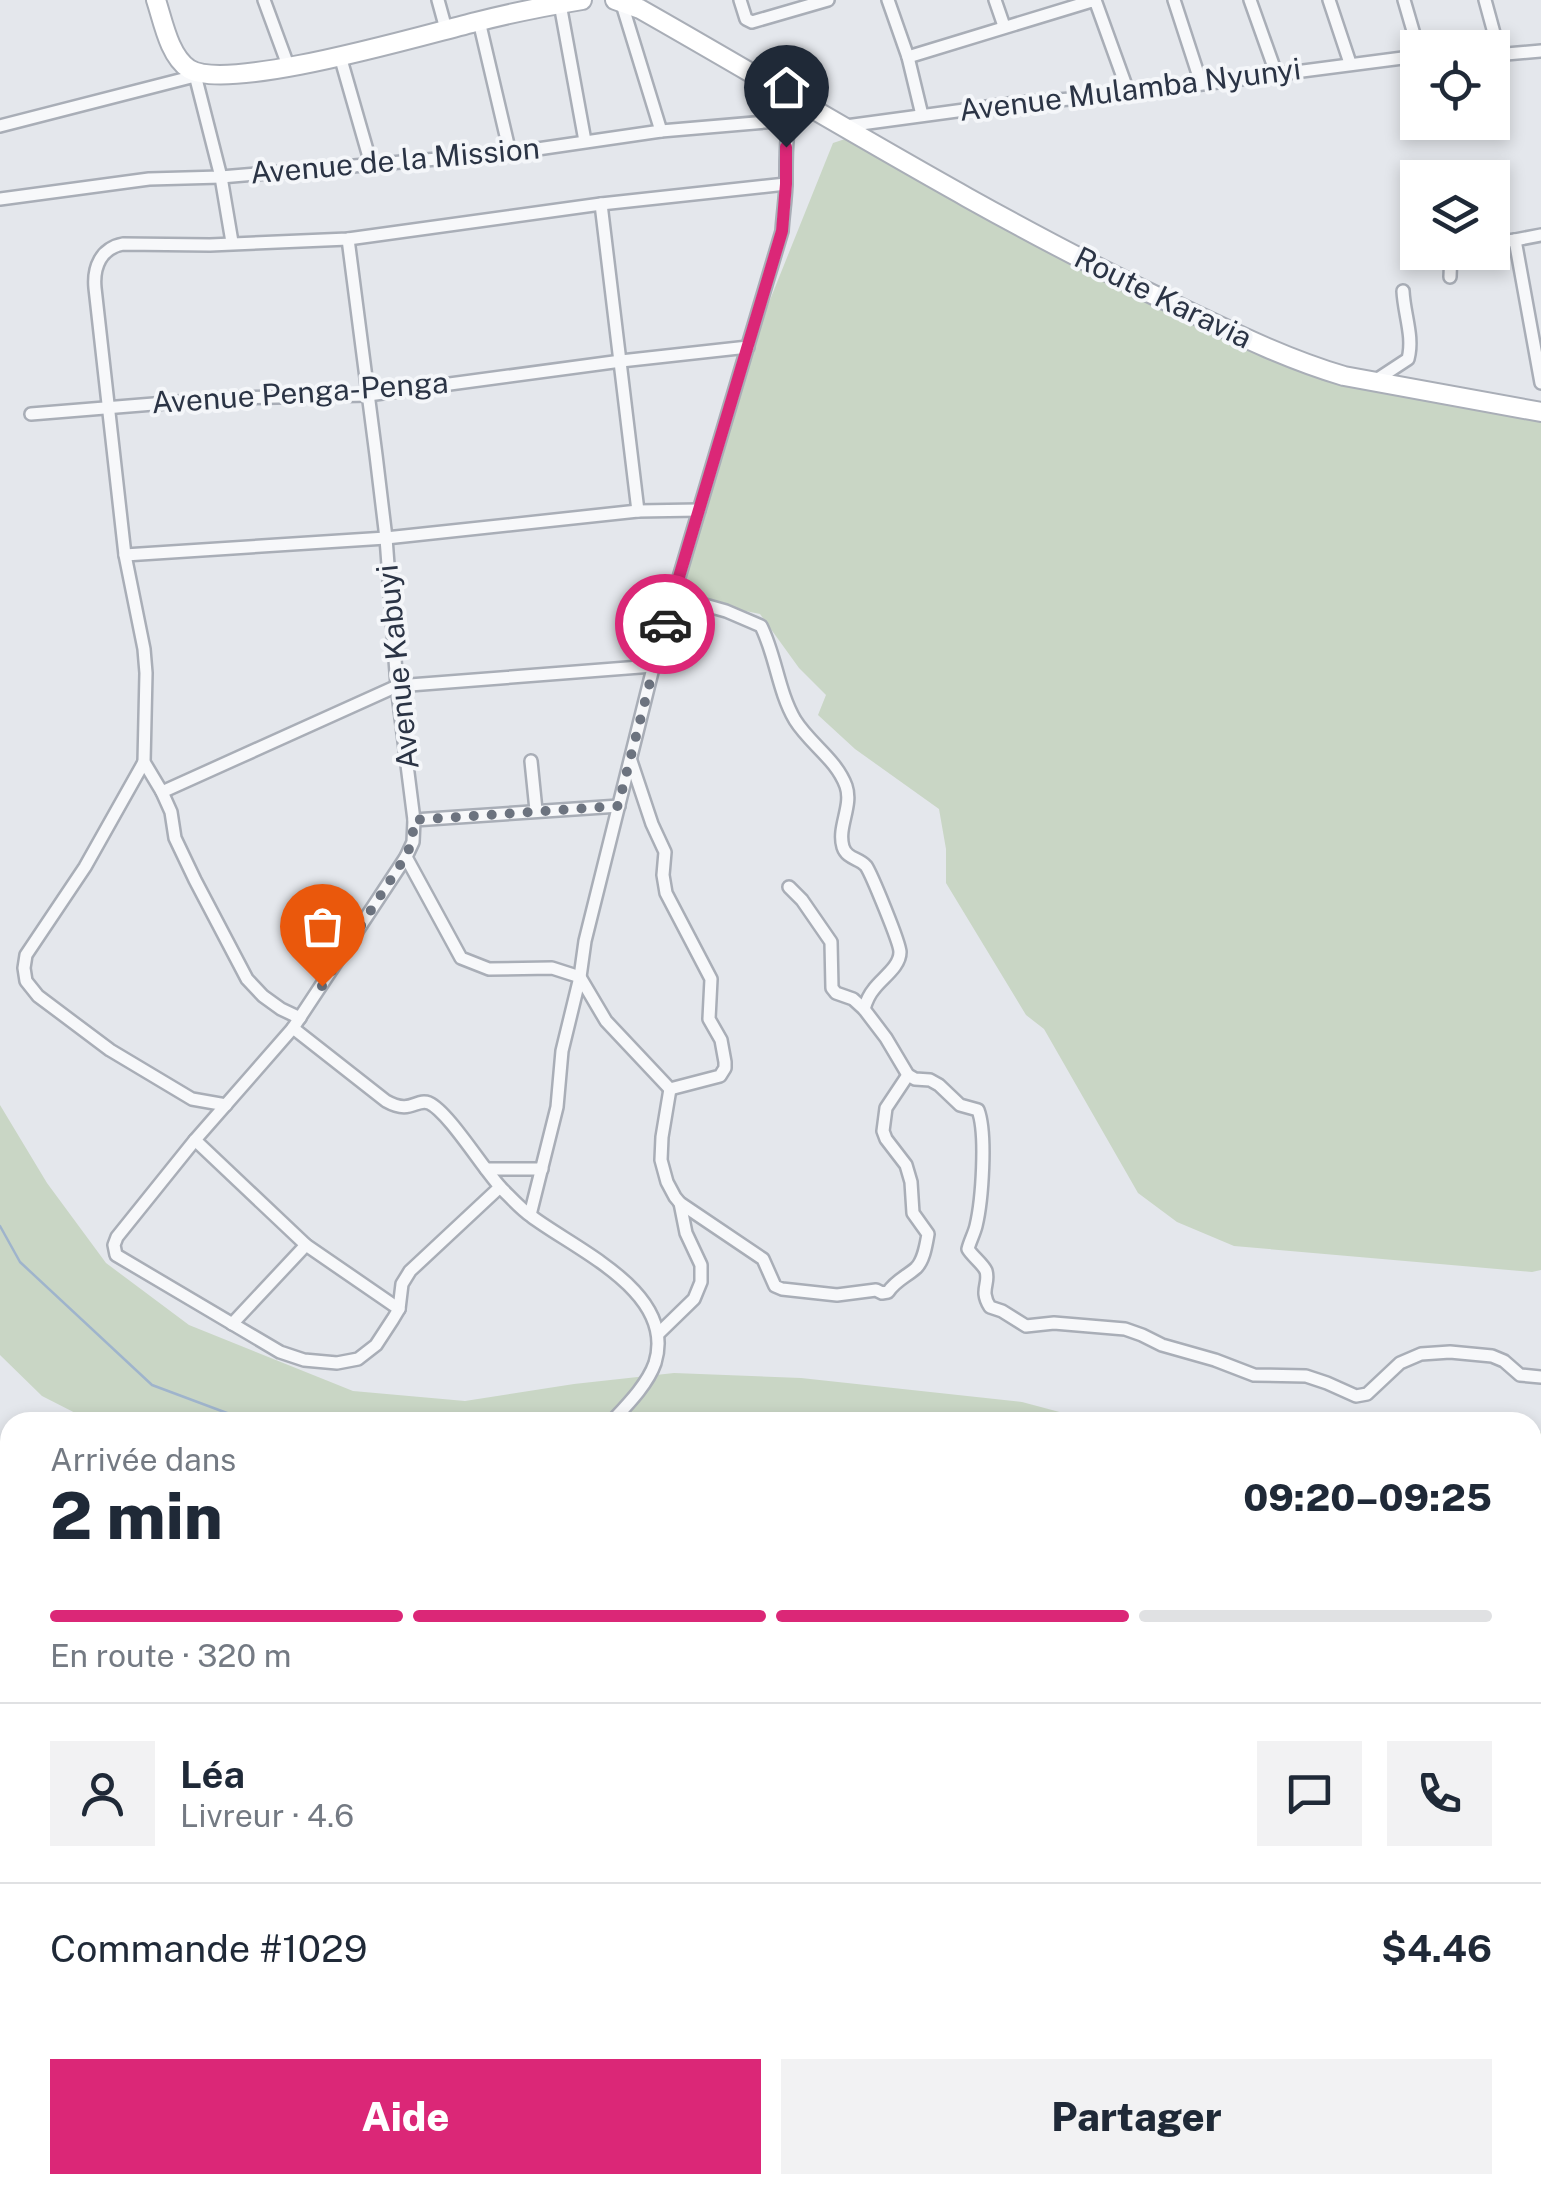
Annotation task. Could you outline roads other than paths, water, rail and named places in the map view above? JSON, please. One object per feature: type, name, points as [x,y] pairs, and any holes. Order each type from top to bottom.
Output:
[{"type":"street","points":[[156,0],[176,54],[194,73],[221,177],[232,242]]},
{"type":"street","points":[[264,0],[289,68]]},
{"type":"street","points":[[438,0],[446,29]]},
{"type":"street","points":[[0,126],[194,73],[289,68],[582,0]]},
{"type":"street","points":[[740,0],[746,18],[752,22],[828,0]]},
{"type":"street","points":[[888,0],[922,114]]},
{"type":"street","points":[[994,0],[1004,26]]},
{"type":"street","points":[[908,57],[1095,0],[1129,94]]},
{"type":"street","points":[[1174,0],[1202,84]]},
{"type":"street","points":[[1250,0],[1276,73]]},
{"type":"street","points":[[1328,0],[1350,64]]},
{"type":"street","points":[[1404,0],[1413,30]]},
{"type":"street","points":[[1485,0],[1491,30]]},
{"type":"street","points":[[530,1215],[557,1106],[562,1051],[580,977],[584,941],[653,666],[782,231],[789,120],[805,104],[640,9],[618,1]]},
{"type":"street","points":[[618,1],[660,131]]},
{"type":"street","points":[[560,4],[585,141]]},
{"type":"street","points":[[479,21],[510,153]]},
{"type":"street","points":[[1510,54],[1541,51]]},
{"type":"street","points":[[340,56],[371,164]]},
{"type":"street","name":"Avenue Mulamba Nyunyi","points":[[844,126],[1400,58]]},
{"type":"street","name":"Route Karavia","points":[[805,104],[1057,247],[1315,368],[1541,412]]},
{"type":"street","name":"Avenue de la Mission","points":[[0,199],[149,179],[221,177],[510,153],[660,131],[789,120]]},
{"type":"street","points":[[226,1105],[192,1099],[110,1050],[38,996],[26,981],[24,968],[26,955],[85,867],[144,762],[145,661],[126,555],[94,279],[102,256],[116,244],[348,239],[601,204],[786,184]]},
{"type":"street","points":[[601,204],[638,511]]},
{"type":"street","points":[[1510,241],[1541,235]]},
{"type":"street","name":"Avenue Kabuyi","points":[[232,1324],[116,1256],[117,1237],[296,1023],[412,842],[414,820],[397,686],[386,538],[348,239]]},
{"type":"street","points":[[1515,240],[1537,340],[1541,383]]},
{"type":"street","points":[[1450,270],[1450,277]]},
{"type":"street","points":[[1373,382],[1408,359],[1410,336],[1404,291]]},
{"type":"street","name":"Avenue Penga-Penga","points":[[31,414],[227,398],[368,395],[748,347]]},
{"type":"street","points":[[126,555],[386,538],[638,511],[698,510]]},
{"type":"street","points":[[673,596],[761,626],[789,707],[844,781],[848,798],[842,844],[848,855],[866,866],[900,952],[864,1010]]},
{"type":"street","points":[[162,792],[397,686],[653,666]]},
{"type":"street","points":[[630,758],[652,824],[666,852],[666,893],[711,979],[709,1019],[721,1040],[725,1062],[720,1076],[670,1089]]},
{"type":"street","points":[[531,761],[536,810]]},
{"type":"street","points":[[144,762],[171,812],[182,852],[247,979],[386,1101],[406,1108],[429,1104],[500,1187],[530,1215],[626,1281],[643,1299],[658,1334],[654,1367],[621,1412]]},
{"type":"street","points":[[414,820],[618,806]]},
{"type":"street","points":[[406,856],[460,958],[488,969],[552,968],[580,977],[606,1021],[670,1089]]},
{"type":"street","points":[[789,887],[831,942],[833,990],[853,999],[864,1010],[908,1075],[930,1080],[960,1105],[978,1110],[982,1129],[981,1192],[976,1228],[968,1249],[986,1274],[986,1304],[1020,1323],[1125,1329],[1254,1375],[1306,1376],[1356,1396],[1367,1394],[1400,1364],[1421,1354],[1489,1356],[1504,1360],[1520,1375],[1541,1377]]},
{"type":"street","points":[[680,1203],[763,1259],[776,1286],[837,1295],[888,1292],[896,1281],[918,1267],[928,1234],[913,1213],[906,1165],[884,1131],[886,1108],[908,1075]]},
{"type":"street","points":[[658,1334],[694,1298],[702,1282],[701,1265],[661,1160],[670,1089]]},
{"type":"street","points":[[195,1140],[306,1245],[398,1309]]},
{"type":"street","points":[[486,1169],[542,1169]]},
{"type":"street","points":[[306,1245],[232,1324],[280,1352],[304,1360],[337,1363],[358,1359],[376,1345],[398,1309],[402,1284],[410,1271],[500,1187]]},
{"type":"waterway","points":[[0,1226],[20,1262],[152,1385],[224,1412]]}]
